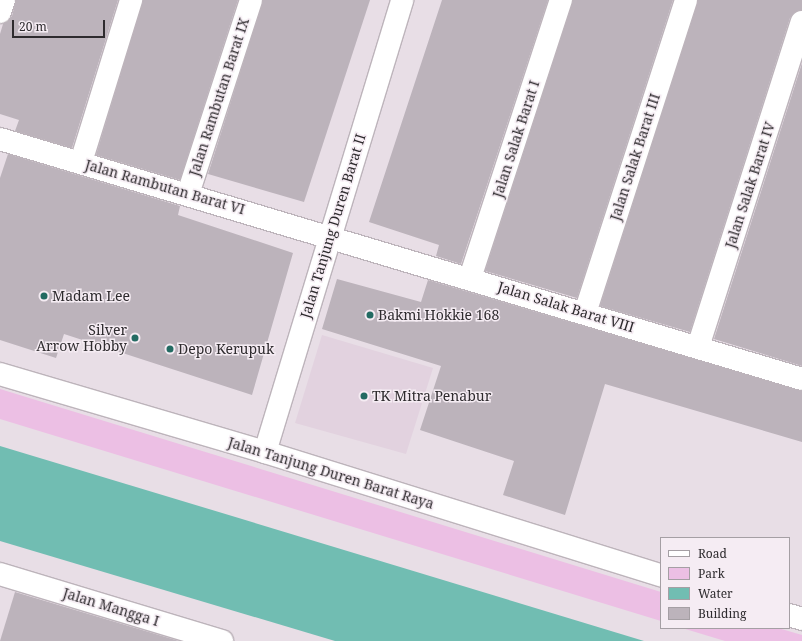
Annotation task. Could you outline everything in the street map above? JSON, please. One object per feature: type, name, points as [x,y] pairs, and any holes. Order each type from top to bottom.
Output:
[{"type":"street","points":[[0,12],[4,0]]},
{"type":"street","points":[[81,162],[131,0]]},
{"type":"street","name":"Jalan Rambutan Barat IX","points":[[188,194],[251,0]]},
{"type":"street","name":"Jalan Tanjung Duren Barat II","points":[[265,452],[402,0]]},
{"type":"street","name":"Jalan Salak Barat I","points":[[470,278],[561,0]]},
{"type":"street","name":"Jalan Salak Barat III","points":[[585,313],[686,0]]},
{"type":"street","name":"Jalan Salak Barat IV","points":[[698,347],[802,22]]},
{"type":"street","name":"Jalan Rambutan Barat VI","points":[[0,139],[330,236]]},
{"type":"street","name":"Jalan Salak Barat VIII","points":[[330,236],[802,378]]},
{"type":"street","name":"Jalan Tanjung Duren Barat Raya","points":[[0,374],[265,452],[660,575]]},
{"type":"street","name":"Jalan Mangga I","points":[[0,574],[222,641]]},
{"type":"street","points":[[790,615],[802,619]]},
{"type":"shaded area","name":"TK Mitra Penabur","points":[[322,335],[433,368],[406,454],[295,423]]},
{"type":"green space","points":[[0,389],[660,592],[660,621],[0,419]]},
{"type":"green space","points":[[685,629],[781,629],[802,635],[802,641],[725,641]]},
{"type":"water","points":[[0,446],[644,641],[335,641],[0,541]]},
{"type":"building","points":[[16,0],[118,0],[72,148],[15,131],[19,120],[0,114],[0,34],[3,24],[12,16]]},
{"type":"building","points":[[143,0],[238,0],[180,180],[96,155]]},
{"type":"building","points":[[263,0],[370,0],[304,202],[208,174]]},
{"type":"building","points":[[442,0],[548,0],[461,264],[436,256],[439,245],[369,222]]},
{"type":"building","points":[[573,0],[673,0],[577,298],[485,271]]},
{"type":"building","points":[[698,0],[802,0],[802,10],[794,13],[790,18],[690,332],[600,306]]},
{"type":"building","points":[[802,63],[802,366],[714,339]]},
{"type":"building","points":[[8,154],[180,206],[178,215],[293,253],[252,395],[64,334],[56,358],[0,340],[0,178]]},
{"type":"building","points":[[337,279],[421,302],[428,280],[802,391],[802,442],[605,384],[565,515],[503,495],[514,461],[420,430],[441,366],[322,329]]},
{"type":"building","points":[[15,592],[179,641],[0,641]]},
{"type":"place","name":"Madam Lee","points":[[44,296]]},
{"type":"place","name":"Bakmi Hokkie 168","points":[[370,315]]},
{"type":"place","name":"Silver Arrow Hobby","points":[[135,338]]},
{"type":"place","name":"Depo Kerupuk","points":[[170,349]]},
{"type":"place","name":"TK Mitra Penabur","points":[[364,396]]}]
